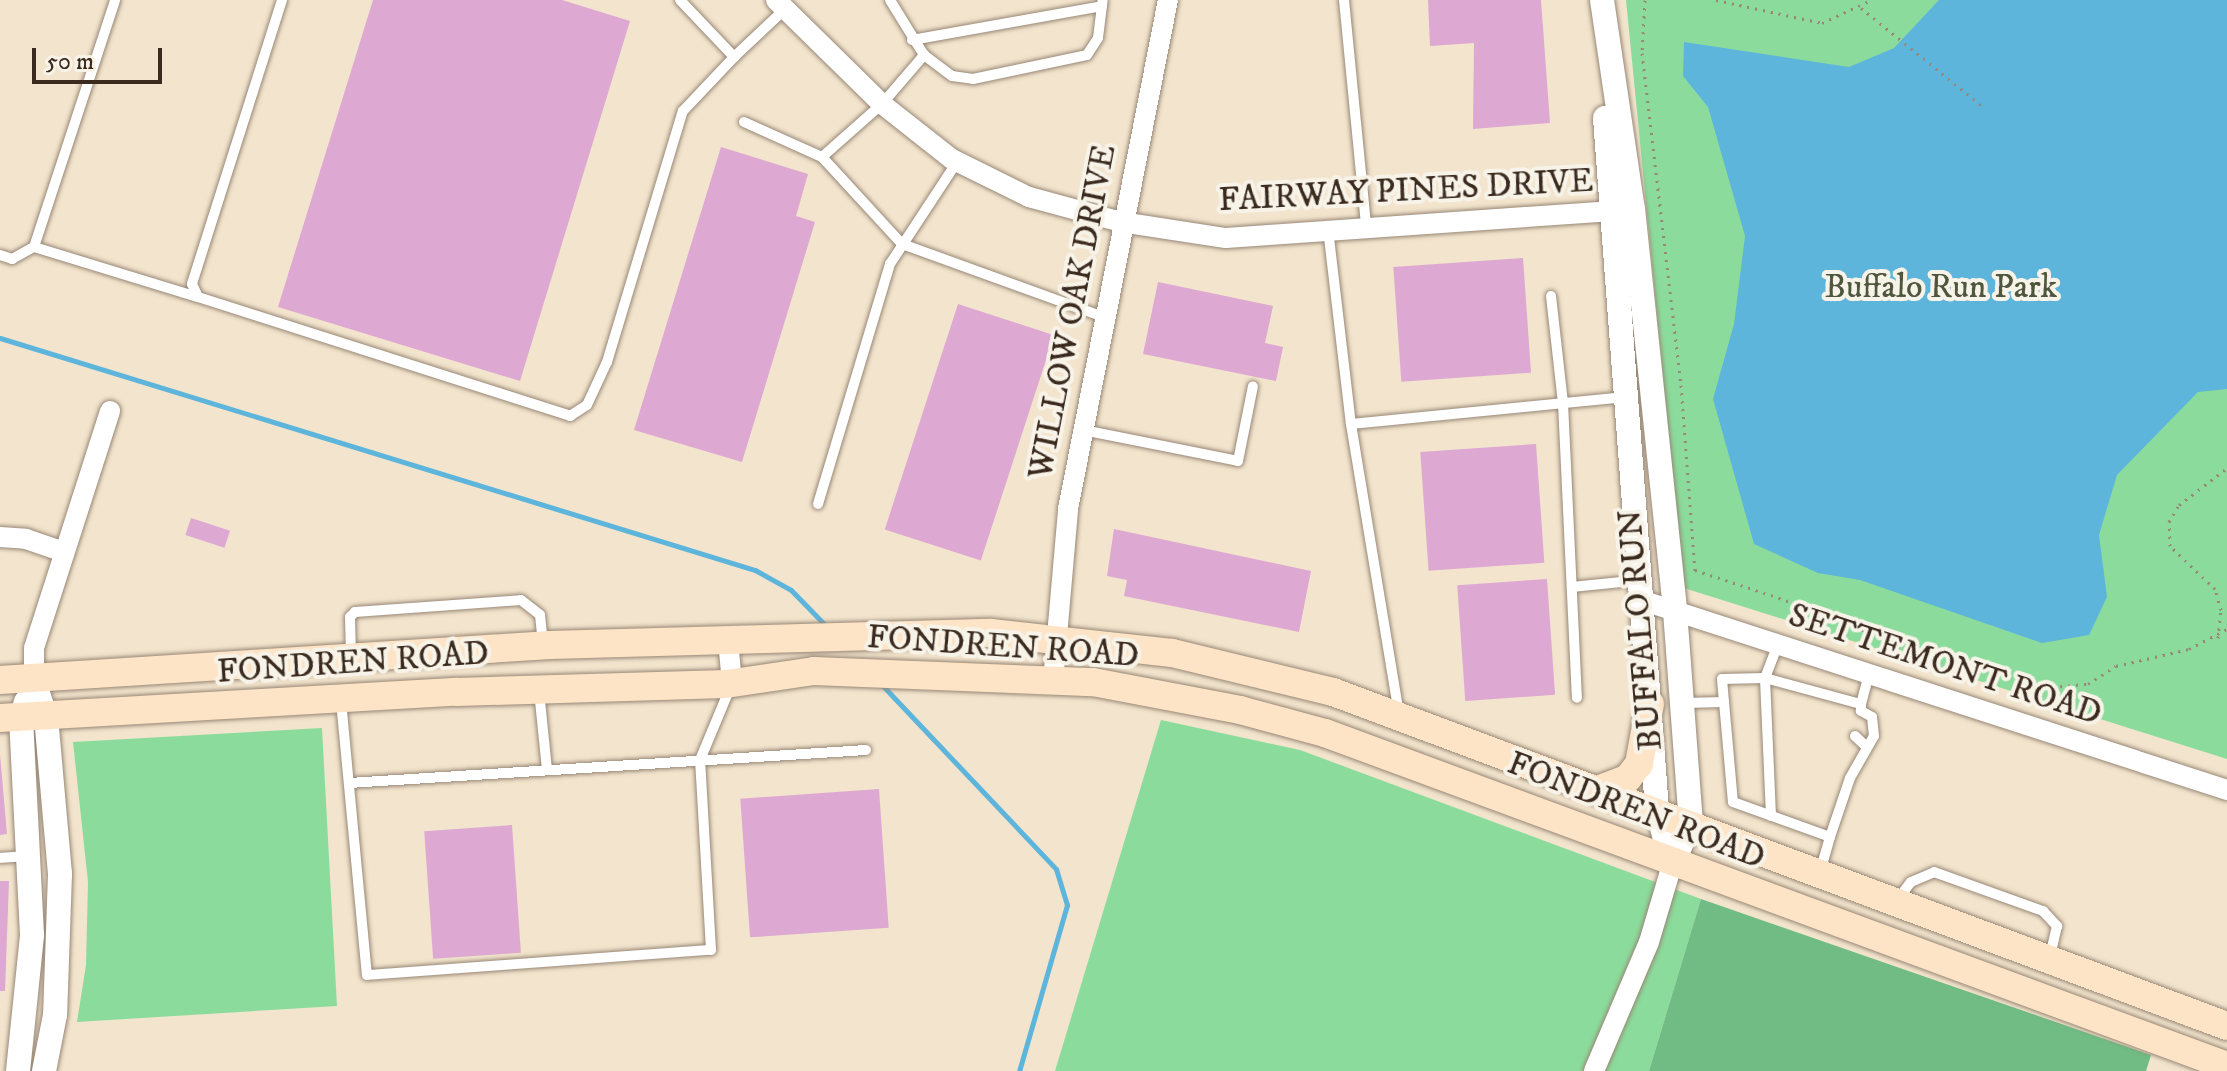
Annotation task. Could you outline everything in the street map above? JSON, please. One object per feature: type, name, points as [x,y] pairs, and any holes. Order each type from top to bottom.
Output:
[{"type":"main road","name":"FONDREN ROAD","points":[[0,680],[34,681],[534,646],[991,633],[1172,653],[1333,692],[1657,809],[2227,1026]]},
{"type":"main road","points":[[533,689],[534,646]]},
{"type":"main road","points":[[322,661],[334,699]]},
{"type":"main road","name":"FONDREN ROAD","points":[[22,717],[533,689],[732,683],[814,671],[1093,682],[1240,710],[1325,733],[1672,865],[2227,1066]]},
{"type":"main road","points":[[1325,733],[1333,692]]},
{"type":"main road","points":[[1600,789],[1628,778],[1639,764],[1650,704]]},
{"type":"main road","points":[[1881,941],[1897,900]]},
{"type":"main road","points":[[2129,1029],[2143,993]]},
{"type":"street","name":"WILLOW OAK DRIVE","points":[[1053,682],[1068,509],[1121,222],[1168,0]]},
{"type":"street","name":"BUFFALO RUN","points":[[1599,0],[1675,611],[1691,822],[1672,865]]},
{"type":"street","name":"FAIRWAY PINES DRIVE","points":[[781,5],[882,104],[957,162],[1029,197],[1121,222],[1226,238],[1366,225],[1623,211]]},
{"type":"street","name":"BUFFALO RUN","points":[[1623,211],[1628,397],[1657,809],[1672,865]]},
{"type":"street","points":[[18,1071],[32,935],[22,717],[34,681],[34,648],[110,411]]},
{"type":"street","points":[[0,537],[26,539],[64,552]]},
{"type":"street","name":"SETTEMONT ROAD","points":[[1643,591],[1675,611],[2227,790]]},
{"type":"street","points":[[728,640],[732,683]]},
{"type":"street","points":[[22,717],[60,874],[55,1015],[44,1071]]},
{"type":"street","points":[[1594,1071],[1649,942],[1672,865]]},
{"type":"street","points":[[32,935],[59,937]]},
{"type":"lane","points":[[0,255],[12,259],[34,247],[115,0]]},
{"type":"lane","points":[[198,297],[192,284],[282,0]]},
{"type":"lane","points":[[680,0],[734,57]]},
{"type":"lane","points":[[890,0],[912,40],[924,55],[952,76],[973,79],[1087,55],[1098,38],[1102,3],[912,40]]},
{"type":"lane","points":[[1344,0],[1366,225]]},
{"type":"lane","points":[[34,247],[570,416],[587,405],[607,362],[683,111],[781,5]]},
{"type":"lane","points":[[822,157],[882,104],[924,55]]},
{"type":"lane","points":[[744,122],[822,157],[902,244],[1104,317]]},
{"type":"lane","points":[[818,504],[890,264],[957,162]]},
{"type":"lane","points":[[1328,228],[1351,424],[1399,716]]},
{"type":"lane","points":[[1551,296],[1563,403],[1577,698]]},
{"type":"lane","points":[[1083,430],[1238,461],[1253,386]]},
{"type":"lane","points":[[1351,424],[1628,397]]},
{"type":"lane","points":[[1572,587],[1643,591]]},
{"type":"lane","points":[[351,659],[350,617],[355,612],[506,601],[521,600],[536,607],[534,646]]},
{"type":"lane","points":[[1771,816],[1761,709],[1765,678],[1778,644]]},
{"type":"lane","points":[[1859,711],[1869,674]]},
{"type":"lane","points":[[1820,871],[1850,778],[1874,736],[1872,717],[1765,678],[1722,679],[1734,756],[1733,802],[1830,837]]},
{"type":"lane","points":[[334,699],[349,783],[367,975],[711,950],[700,760],[732,683]]},
{"type":"lane","points":[[533,689],[547,770]]},
{"type":"lane","points":[[1682,703],[1728,708]]},
{"type":"lane","points":[[1855,736],[1867,747]]},
{"type":"lane","points":[[349,783],[866,750]]},
{"type":"lane","points":[[0,858],[30,856]]},
{"type":"lane","points":[[1897,900],[1921,874],[1954,877],[2053,917],[2057,926],[2049,958]]},
{"type":"path","points":[[1645,0],[1642,53],[1681,385],[1695,570],[1833,616],[1908,651],[2052,687],[2088,684],[2116,666],[2218,638],[2227,629]]},
{"type":"path","points":[[1716,0],[1822,23],[1871,0]]},
{"type":"path","points":[[1860,7],[1982,106]]},
{"type":"path","points":[[2218,638],[2221,610],[2215,589],[2170,546],[2169,522],[2179,505],[2227,468]]},
{"type":"green space","name":"Buffalo Run Park","points":[[1626,0],[2227,0],[2227,759],[1684,588]]},
{"type":"green space","points":[[1161,720],[1300,750],[1701,899],[1649,1071],[1055,1071]]},
{"type":"green space","points":[[322,728],[337,1006],[77,1022],[86,965],[88,882],[73,742]]},
{"type":"green space","points":[[1701,899],[2151,1055],[2146,1071],[1649,1071]]},
{"type":"water","name":"Buffalo Run Park","points":[[1939,0],[2227,0],[2227,389],[2198,392],[2117,475],[2099,535],[2107,597],[2089,635],[2042,643],[1860,580],[1818,573],[1754,544],[1713,399],[1734,324],[1745,236],[1708,107],[1683,76],[1684,42],[1849,67],[1894,48]]},
{"type":"building","points":[[373,0],[562,0],[630,21],[520,381],[278,307]]},
{"type":"building","points":[[1428,0],[1541,0],[1550,123],[1473,129],[1474,43],[1430,46]]},
{"type":"building","points":[[721,147],[808,174],[796,216],[815,222],[742,462],[634,430]]},
{"type":"building","points":[[1523,258],[1531,373],[1401,382],[1393,267]]},
{"type":"building","points":[[1158,282],[1273,306],[1265,343],[1283,347],[1276,381],[1143,354]]},
{"type":"building","points":[[958,304],[1054,335],[981,561],[885,529]]},
{"type":"building","points":[[1536,444],[1544,563],[1429,571],[1420,452]]},
{"type":"building","points":[[191,518],[230,531],[224,548],[185,535]]},
{"type":"building","points":[[1114,529],[1311,571],[1299,632],[1124,596],[1127,580],[1107,576]]},
{"type":"building","points":[[1547,579],[1555,695],[1465,701],[1457,585]]},
{"type":"building","points":[[0,754],[7,834],[0,835]]},
{"type":"building","points":[[879,789],[889,928],[750,937],[740,799]]},
{"type":"building","points":[[512,825],[521,953],[433,959],[424,831]]},
{"type":"building","points":[[0,881],[9,881],[5,991],[0,991]]},
{"type":"waterway","points":[[0,338],[755,570],[791,590],[826,626]]},
{"type":"waterway","points":[[883,686],[1056,869],[1067,905],[1019,1071]]}]
